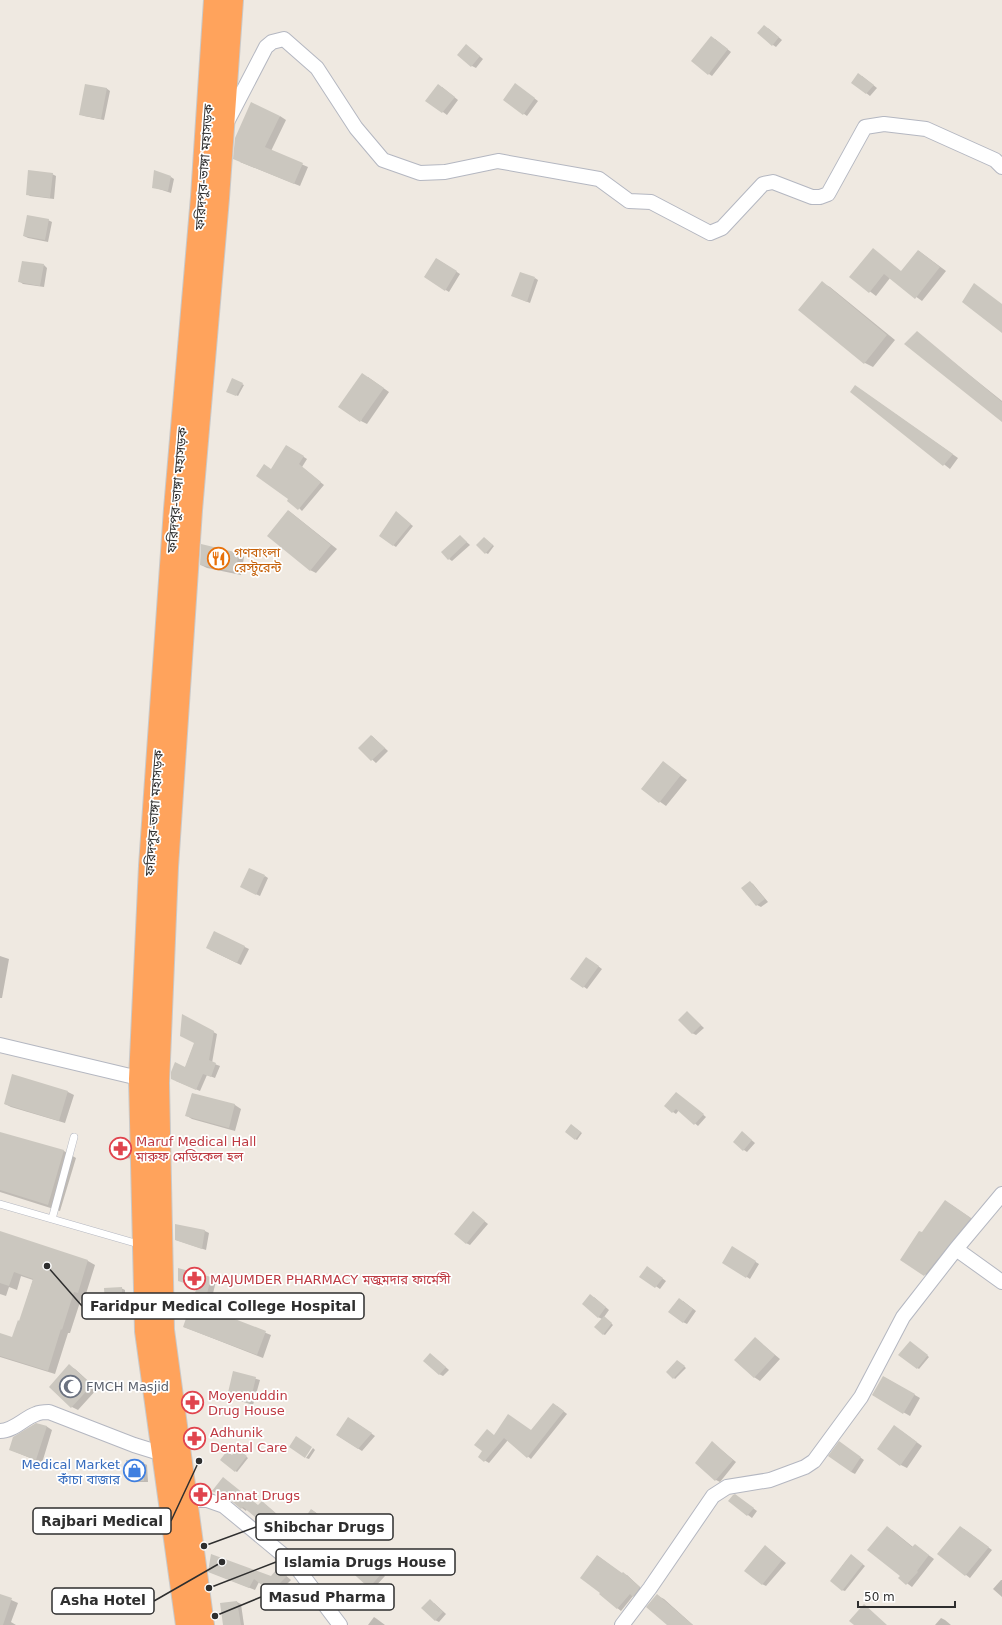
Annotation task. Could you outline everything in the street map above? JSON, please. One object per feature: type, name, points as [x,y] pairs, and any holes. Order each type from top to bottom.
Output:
[{"type":"highway","name":"ফরিদপুর-ভাঙ্গা মহাসড়ক","points":[[215,0],[215,131]]},
{"type":"highway","name":"ফরিদপুর-ভাঙ্গা মহাসড়ক","points":[[203,1625],[186,1500],[171,1453],[146,1331],[152,1246],[149,1081],[150,866],[174,516],[215,131],[232,0]]},
{"type":"highway","name":"ফরিদপুর-ভাঙ্গা মহাসড়ক","points":[[171,1453],[187,1625]]},
{"type":"street","points":[[215,131],[266,47],[272,42],[284,39],[317,68],[356,128],[383,160],[420,173],[445,172],[498,160],[599,179],[629,201],[651,202],[710,232],[722,228],[763,184],[773,182],[812,197],[820,197],[828,194],[865,127],[884,124],[926,129],[995,160],[1002,167]]},
{"type":"street","points":[[0,1045],[149,1081]]},
{"type":"street","points":[[622,1625],[650,1588],[713,1496],[727,1487],[770,1480],[805,1467],[814,1461],[861,1397],[904,1317],[956,1249],[1002,1194]]},
{"type":"street","points":[[956,1249],[1002,1282]]},
{"type":"street","points":[[0,1430],[4,1431],[19,1424],[36,1413],[49,1412],[134,1446],[171,1453]]},
{"type":"street","points":[[186,1500],[207,1500],[224,1506],[294,1564],[340,1625]]},
{"type":"lane","points":[[52,1219],[74,1138]]},
{"type":"lane","points":[[0,1204],[152,1246]]},
{"type":"building","points":[[764,25],[779,37],[772,46],[757,33]]},
{"type":"building","points":[[711,36],[728,49],[708,75],[691,61]]},
{"type":"building","points":[[466,44],[480,56],[471,67],[457,55]]},
{"type":"building","points":[[858,73],[874,85],[866,94],[851,83]]},
{"type":"building","points":[[515,83],[535,98],[523,115],[503,100]]},
{"type":"building","points":[[85,84],[107,88],[101,119],[79,115]]},
{"type":"building","points":[[438,84],[455,97],[442,113],[425,101]]},
{"type":"building","points":[[251,102],[280,116],[265,147],[303,163],[294,184],[233,159],[235,138]]},
{"type":"building","points":[[28,170],[53,173],[50,198],[26,195]]},
{"type":"building","points":[[154,170],[171,176],[168,191],[152,188]]},
{"type":"building","points":[[27,215],[49,219],[45,240],[23,236]]},
{"type":"building","points":[[873,248],[901,271],[918,250],[940,267],[915,299],[884,274],[869,293],[849,277]]},
{"type":"building","points":[[436,258],[457,271],[445,291],[424,277]]},
{"type":"building","points":[[22,261],[44,264],[40,286],[18,282]]},
{"type":"building","points":[[520,272],[535,277],[527,302],[511,296]]},
{"type":"building","points":[[822,281],[887,335],[864,364],[798,310]]},
{"type":"building","points":[[974,283],[1002,304],[1002,333],[962,302]]},
{"type":"building","points":[[917,331],[1002,402],[1002,422],[904,344]]},
{"type":"building","points":[[362,373],[384,388],[360,422],[338,407]]},
{"type":"building","points":[[232,378],[243,383],[236,396],[226,392]]},
{"type":"building","points":[[855,385],[953,454],[943,466],[850,392]]},
{"type":"building","points":[[286,445],[304,456],[299,464],[321,482],[298,510],[287,501],[288,499],[256,476],[264,464],[271,469]]},
{"type":"building","points":[[288,510],[331,545],[310,571],[267,536]]},
{"type":"building","points":[[396,511],[411,524],[393,546],[379,536]]},
{"type":"building","points":[[460,535],[467,542],[448,560],[441,552]]},
{"type":"building","points":[[484,537],[493,545],[485,554],[476,545]]},
{"type":"building","name":"গণবাংলা রেস্টুরেন্ট","points":[[201,544],[239,553],[235,572],[200,565]]},
{"type":"building","points":[[371,735],[385,748],[371,761],[358,748]]},
{"type":"building","points":[[663,761],[681,775],[659,803],[641,789]]},
{"type":"building","points":[[249,868],[265,875],[256,895],[240,887]]},
{"type":"building","points":[[750,881],[765,899],[756,906],[741,888]]},
{"type":"building","points":[[214,931],[245,946],[237,963],[206,948]]},
{"type":"building","points":[[586,957],[599,966],[583,988],[570,979]]},
{"type":"building","points":[[687,1011],[701,1025],[692,1034],[678,1020]]},
{"type":"building","points":[[182,1014],[214,1031],[209,1060],[216,1063],[211,1077],[203,1074],[196,1090],[171,1079],[171,1072],[175,1062],[185,1067],[194,1043],[180,1036]]},
{"type":"building","points":[[12,1074],[68,1091],[59,1121],[4,1104]]},
{"type":"building","points":[[676,1092],[704,1114],[694,1125],[676,1109],[672,1113],[664,1106]]},
{"type":"building","points":[[192,1093],[235,1104],[229,1128],[185,1116]]},
{"type":"building","points":[[571,1124],[581,1132],[575,1140],[565,1132]]},
{"type":"building","points":[[742,1131],[752,1140],[743,1151],[733,1142]]},
{"type":"building","points":[[0,1132],[64,1150],[48,1205],[0,1190]]},
{"type":"building","name":"Maruf Medical Hall মারুফ মেডিকেল হল","points":[[113,1140],[129,1140],[129,1156],[112,1157]]},
{"type":"building","points":[[945,1200],[971,1218],[924,1276],[900,1260],[919,1231],[922,1232]]},
{"type":"building","points":[[473,1211],[485,1221],[466,1244],[454,1234]]},
{"type":"building","points":[[175,1224],[205,1230],[202,1249],[175,1240]]},
{"type":"building","points":[[0,1231],[88,1260],[78,1293],[74,1292],[48,1371],[0,1356],[0,1333],[12,1337],[33,1279],[14,1272],[9,1286],[0,1283]]},
{"type":"building","points":[[732,1246],[756,1261],[746,1278],[722,1263]]},
{"type":"building","points":[[647,1266],[663,1278],[655,1288],[639,1277]]},
{"type":"building","points":[[178,1268],[211,1277],[204,1307],[266,1331],[257,1355],[183,1327],[197,1287],[178,1281]]},
{"type":"building","points":[[122,1287],[122,1304],[105,1304],[104,1288]]},
{"type":"building","points":[[590,1294],[606,1307],[598,1318],[582,1304]]},
{"type":"building","points":[[679,1298],[693,1309],[683,1323],[668,1312]]},
{"type":"building","points":[[604,1316],[612,1323],[603,1335],[594,1327]]},
{"type":"building","points":[[755,1337],[775,1355],[754,1378],[734,1360]]},
{"type":"building","points":[[910,1341],[928,1355],[917,1369],[898,1355]]},
{"type":"building","points":[[430,1353],[446,1367],[439,1375],[423,1361]]},
{"type":"building","points":[[677,1360],[685,1366],[673,1379],[666,1372]]},
{"type":"building","name":"FMCH Masjid","points":[[69,1364],[92,1385],[71,1408],[49,1387]]},
{"type":"building","points":[[233,1371],[256,1377],[250,1403],[227,1397]]},
{"type":"building","points":[[883,1376],[915,1394],[903,1414],[872,1395]]},
{"type":"building","points":[[553,1403],[564,1411],[527,1458],[504,1438],[484,1462],[478,1457],[482,1451],[474,1445],[487,1429],[494,1435],[508,1414],[531,1430]]},
{"type":"building","points":[[348,1417],[372,1433],[358,1449],[336,1435]]},
{"type":"building","points":[[36,1423],[47,1426],[36,1460],[9,1450],[13,1437]]},
{"type":"building","points":[[894,1425],[917,1442],[900,1466],[877,1449]]},
{"type":"building","points":[[296,1436],[312,1447],[305,1458],[289,1447]]},
{"type":"building","points":[[712,1441],[733,1460],[715,1481],[695,1463]]},
{"type":"building","points":[[839,1441],[861,1457],[851,1472],[828,1456]]},
{"type":"building","points":[[237,1449],[247,1456],[235,1472],[220,1460],[227,1451],[232,1455]]},
{"type":"building","name":"Medical Market কাঁচা বাজার","points":[[126,1460],[144,1462],[144,1481],[127,1480]]},
{"type":"building","points":[[223,1477],[258,1505],[262,1501],[278,1515],[267,1527],[243,1507],[241,1509],[229,1499],[212,1491]]},
{"type":"building","points":[[735,1494],[754,1508],[747,1516],[728,1501]]},
{"type":"building","points":[[311,1509],[330,1523],[319,1538],[300,1525]]},
{"type":"building","points":[[887,1526],[912,1547],[915,1544],[929,1555],[917,1571],[918,1572],[906,1585],[898,1578],[900,1576],[867,1550]]},
{"type":"building","points":[[960,1526],[989,1547],[965,1576],[937,1554]]},
{"type":"building","points":[[765,1545],[782,1560],[762,1585],[744,1571]]},
{"type":"building","points":[[358,1551],[382,1573],[369,1588],[345,1566]]},
{"type":"building","points":[[211,1554],[271,1576],[278,1568],[287,1576],[271,1592],[254,1579],[249,1588],[208,1572]]},
{"type":"building","points":[[851,1554],[863,1564],[842,1591],[830,1581]]},
{"type":"building","points":[[597,1555],[622,1573],[623,1572],[640,1587],[633,1597],[630,1594],[617,1609],[599,1594],[600,1593],[580,1578]]},
{"type":"building","points":[[0,1594],[12,1598],[3,1625],[0,1625]]},
{"type":"building","points":[[657,1594],[693,1625],[667,1625],[646,1607]]},
{"type":"building","points":[[430,1599],[443,1612],[435,1621],[421,1608]]},
{"type":"building","points":[[237,1601],[241,1625],[223,1625],[220,1603]]},
{"type":"building","points":[[864,1604],[887,1625],[854,1625],[849,1621]]},
{"type":"place","name":"গণবাংলা রেস্টুরেন্ট","points":[[218,559]]},
{"type":"place","name":"Maruf Medical Hall মারুফ মেডিকেল হল","points":[[121,1148]]},
{"type":"place","name":"Faridpur Medical College Hospital","points":[[47,1266]]},
{"type":"place","name":"MAJUMDER PHARMACY মজুমদার ফার্মেসী","points":[[194,1279]]},
{"type":"place","name":"FMCH Masjid","points":[[70,1386]]},
{"type":"place","name":"Moyenuddin Drug House","points":[[192,1402]]},
{"type":"place","name":"Adhunik Dental Care","points":[[195,1439]]},
{"type":"place","name":"Rajbari Medical","points":[[199,1461]]},
{"type":"place","name":"Medical Market কাঁচা বাজার","points":[[135,1471]]},
{"type":"place","name":"Jannat Drugs","points":[[200,1495]]},
{"type":"place","name":"Shibchar Drugs","points":[[204,1546]]},
{"type":"place","name":"Asha Hotel","points":[[222,1562]]},
{"type":"place","name":"Islamia Drugs House","points":[[209,1588]]},
{"type":"place","name":"Masud Pharma","points":[[215,1616]]}]
